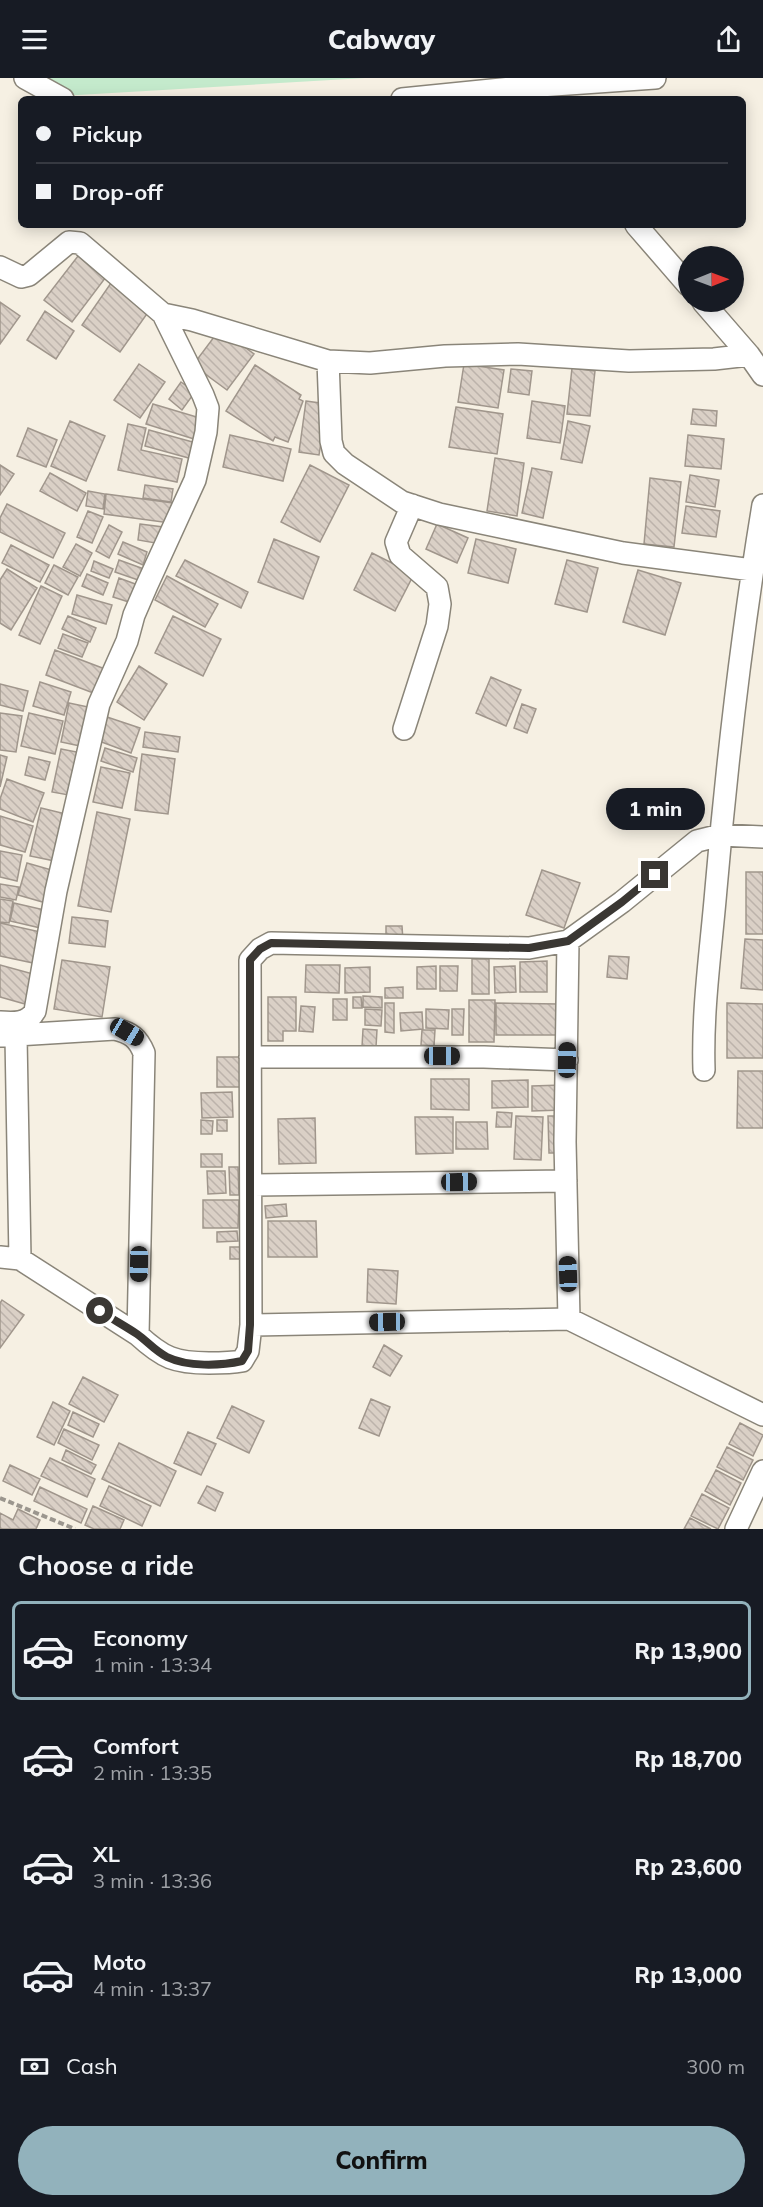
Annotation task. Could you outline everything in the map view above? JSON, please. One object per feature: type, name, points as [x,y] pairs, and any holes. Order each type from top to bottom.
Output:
[{"type":"street","points":[[26,78],[58,96]]},
{"type":"street","points":[[470,96],[516,94],[655,78]]},
{"type":"street","points":[[639,228],[678,273]]},
{"type":"street","points":[[0,267],[21,277],[29,275],[69,242],[80,243],[163,314],[203,395],[207,408],[206,432],[195,480],[134,615],[127,640],[99,704],[56,891],[35,1011],[32,1017],[12,1023],[0,1022]]},
{"type":"street","points":[[712,312],[763,375]]},
{"type":"street","points":[[163,314],[192,320],[328,361],[370,363],[445,356],[519,354],[629,361],[714,359],[749,355]]},
{"type":"street","points":[[328,361],[331,441],[334,453],[355,471],[402,502],[439,514],[623,553],[752,570]]},
{"type":"street","points":[[404,729],[437,626],[440,604],[437,587],[400,555],[396,542],[412,505]]},
{"type":"street","points":[[704,1070],[704,1019],[721,835],[752,570],[763,505]]},
{"type":"street","points":[[138,1335],[144,1053],[138,1039],[127,1032],[116,1029],[8,1036],[10,1258],[138,1335],[161,1353],[186,1363],[242,1361],[248,1351],[250,1325],[250,960],[260,949],[271,943],[529,948],[568,941],[622,902],[697,841],[721,835],[763,837]]},
{"type":"street","points":[[568,941],[566,1181],[569,1318]]},
{"type":"street","points":[[250,1057],[484,1057],[567,1060]]},
{"type":"street","points":[[251,1185],[566,1181]]},
{"type":"street","points":[[250,1325],[569,1318],[763,1415]]},
{"type":"street","points":[[736,1529],[763,1471]]},
{"type":"path","points":[[0,1498],[75,1529]]},
{"type":"green space","points":[[39,78],[365,78],[61,96]]},
{"type":"building","points":[[78,256],[106,277],[72,322],[44,300]]},
{"type":"building","points":[[111,283],[149,311],[120,352],[82,325]]},
{"type":"building","points":[[0,302],[20,316],[0,344]]},
{"type":"building","points":[[45,311],[74,331],[56,359],[27,340]]},
{"type":"building","points":[[220,329],[254,354],[227,390],[193,365]]},
{"type":"building","points":[[139,364],[165,382],[140,418],[114,400]]},
{"type":"building","points":[[464,364],[504,370],[498,408],[458,402]]},
{"type":"building","points":[[255,365],[301,395],[299,399],[303,401],[288,442],[275,437],[273,441],[226,411]]},
{"type":"building","points":[[572,368],[595,371],[590,416],[567,414]]},
{"type":"building","points":[[511,369],[532,371],[529,395],[508,392]]},
{"type":"building","points":[[181,382],[195,392],[182,410],[169,399]]},
{"type":"building","points":[[306,401],[327,404],[319,455],[299,452]]},
{"type":"building","points":[[532,401],[565,406],[560,443],[527,438]]},
{"type":"building","points":[[153,404],[200,418],[194,439],[146,424]]},
{"type":"building","points":[[456,407],[503,414],[497,454],[449,447]]},
{"type":"building","points":[[693,409],[717,411],[716,426],[691,424]]},
{"type":"building","points":[[70,421],[105,436],[86,481],[51,466]]},
{"type":"building","points":[[568,421],[590,426],[582,463],[561,459]]},
{"type":"building","points":[[128,424],[146,428],[141,450],[182,459],[177,482],[118,470]]},
{"type":"building","points":[[28,428],[57,440],[46,467],[17,456]]},
{"type":"building","points":[[149,430],[200,444],[196,460],[145,446]]},
{"type":"building","points":[[230,435],[291,449],[283,481],[223,467]]},
{"type":"building","points":[[688,435],[724,439],[721,469],[685,466]]},
{"type":"building","points":[[495,458],[524,463],[517,516],[487,511]]},
{"type":"building","points":[[0,465],[14,474],[0,495]]},
{"type":"building","points":[[310,465],[349,485],[320,542],[281,522]]},
{"type":"building","points":[[532,468],[552,472],[543,518],[522,513]]},
{"type":"building","points":[[50,473],[86,493],[77,511],[40,491]]},
{"type":"building","points":[[690,475],[719,480],[715,507],[686,502]]},
{"type":"building","points":[[650,478],[681,482],[674,547],[644,544]]},
{"type":"building","points":[[145,485],[173,489],[171,502],[143,498]]},
{"type":"building","points":[[88,491],[105,494],[103,509],[86,506]]},
{"type":"building","points":[[106,494],[173,503],[170,523],[104,514]]},
{"type":"building","points":[[7,504],[65,533],[53,558],[0,532],[0,518]]},
{"type":"building","points":[[686,506],[720,511],[716,537],[682,533]]},
{"type":"building","points":[[88,511],[103,517],[92,543],[77,537]]},
{"type":"building","points":[[140,524],[163,527],[161,544],[138,540]]},
{"type":"building","points":[[437,524],[468,538],[457,563],[426,549]]},
{"type":"building","points":[[109,525],[122,532],[109,558],[96,551]]},
{"type":"building","points":[[274,539],[319,557],[303,599],[258,582]]},
{"type":"building","points":[[476,539],[516,549],[508,583],[468,573]]},
{"type":"building","points":[[123,542],[147,552],[143,565],[118,554]]},
{"type":"building","points":[[76,544],[92,553],[80,576],[63,567]]},
{"type":"building","points":[[11,545],[49,565],[40,582],[2,563]]},
{"type":"building","points":[[372,553],[414,574],[395,611],[354,590]]},
{"type":"building","points":[[119,560],[144,569],[141,581],[115,572]]},
{"type":"building","points":[[185,560],[248,592],[241,608],[176,576]]},
{"type":"building","points":[[567,560],[598,568],[587,612],[555,604]]},
{"type":"building","points":[[94,561],[113,569],[109,578],[91,571]]},
{"type":"building","points":[[54,565],[78,577],[68,595],[45,583]]},
{"type":"building","points":[[7,569],[37,588],[11,630],[0,623],[0,580]]},
{"type":"building","points":[[638,570],[681,583],[665,635],[623,622]]},
{"type":"building","points":[[87,574],[108,583],[103,595],[82,586]]},
{"type":"building","points":[[167,576],[218,604],[205,627],[155,600]]},
{"type":"building","points":[[119,578],[138,585],[132,603],[113,597]]},
{"type":"building","points":[[41,586],[62,596],[40,644],[19,635]]},
{"type":"building","points":[[77,595],[112,605],[106,624],[72,614]]},
{"type":"building","points":[[68,616],[96,628],[90,642],[62,629]]},
{"type":"building","points":[[173,616],[221,639],[203,676],[155,653]]},
{"type":"building","points":[[63,634],[88,643],[82,657],[58,648]]},
{"type":"building","points":[[55,650],[105,669],[96,694],[46,675]]},
{"type":"building","points":[[139,666],[167,684],[144,720],[117,702]]},
{"type":"building","points":[[491,677],[521,690],[506,726],[476,713]]},
{"type":"building","points":[[40,682],[71,692],[64,715],[33,706]]},
{"type":"building","points":[[0,684],[28,691],[23,711],[0,705]]},
{"type":"building","points":[[69,703],[93,708],[85,747],[61,742]]},
{"type":"building","points":[[522,704],[536,709],[527,733],[514,728]]},
{"type":"building","points":[[0,713],[22,716],[16,752],[0,750]]},
{"type":"building","points":[[29,713],[63,721],[55,754],[21,746]]},
{"type":"building","points":[[107,717],[140,728],[131,753],[99,741]]},
{"type":"building","points":[[145,732],[180,737],[178,752],[143,747]]},
{"type":"building","points":[[105,748],[137,758],[133,772],[101,761]]},
{"type":"building","points":[[61,749],[82,753],[74,796],[52,792]]},
{"type":"building","points":[[142,754],[175,759],[168,814],[135,810]]},
{"type":"building","points":[[0,755],[7,757],[0,787]]},
{"type":"building","points":[[29,757],[50,762],[45,780],[25,775]]},
{"type":"building","points":[[101,767],[130,773],[122,808],[93,802]]},
{"type":"building","points":[[7,779],[44,793],[33,822],[0,809],[0,799]]},
{"type":"building","points":[[41,808],[66,814],[55,861],[30,856]]},
{"type":"building","points":[[97,812],[130,819],[111,912],[78,906]]},
{"type":"building","points":[[0,816],[33,826],[25,852],[0,845]]},
{"type":"building","points":[[0,851],[22,855],[17,881],[0,877]]},
{"type":"building","points":[[27,863],[55,871],[46,903],[18,895]]},
{"type":"building","points":[[542,870],[580,883],[564,928],[526,915]]},
{"type":"building","points":[[746,872],[763,872],[763,934],[746,934]]},
{"type":"building","points":[[0,884],[19,887],[16,900],[0,897]]},
{"type":"building","points":[[0,899],[13,901],[9,923],[0,922]]},
{"type":"building","points":[[14,903],[49,911],[45,929],[10,921]]},
{"type":"building","points":[[72,917],[108,921],[105,947],[69,943]]},
{"type":"building","points":[[0,923],[45,933],[38,964],[0,956]]},
{"type":"building","points":[[386,926],[402,926],[403,941],[386,941]]},
{"type":"building","points":[[745,939],[763,940],[763,990],[741,988]]},
{"type":"building","points":[[609,956],[629,957],[627,979],[607,977]]},
{"type":"building","points":[[472,959],[489,959],[489,994],[472,994]]},
{"type":"building","points":[[62,960],[110,967],[102,1017],[54,1009]]},
{"type":"building","points":[[547,961],[547,992],[520,992],[520,962]]},
{"type":"building","points":[[0,965],[33,974],[25,1004],[0,997]]},
{"type":"building","points":[[306,965],[340,965],[339,993],[305,992]]},
{"type":"building","points":[[436,966],[436,989],[417,989],[417,967]]},
{"type":"building","points":[[440,966],[458,966],[457,991],[440,991]]},
{"type":"building","points":[[515,966],[516,992],[495,993],[494,967]]},
{"type":"building","points":[[370,967],[370,992],[345,993],[345,968]]},
{"type":"building","points":[[403,987],[403,998],[385,998],[385,988]]},
{"type":"building","points":[[363,996],[382,997],[382,1008],[363,1007]]},
{"type":"building","points":[[268,997],[296,997],[296,1031],[283,1031],[283,1041],[268,1041]]},
{"type":"building","points":[[353,997],[361,997],[362,1008],[353,1008]]},
{"type":"building","points":[[333,999],[347,999],[347,1020],[333,1020]]},
{"type":"building","points":[[469,1000],[495,1000],[494,1042],[469,1042]]},
{"type":"building","points":[[385,1003],[394,1003],[394,1033],[385,1032]]},
{"type":"building","points":[[496,1003],[559,1004],[559,1035],[496,1035]]},
{"type":"building","points":[[727,1003],[763,1004],[763,1058],[727,1058]]},
{"type":"building","points":[[301,1006],[315,1007],[313,1032],[299,1031]]},
{"type":"building","points":[[365,1009],[382,1010],[381,1026],[365,1025]]},
{"type":"building","points":[[426,1009],[449,1010],[448,1029],[426,1028]]},
{"type":"building","points":[[452,1009],[464,1009],[463,1035],[452,1035]]},
{"type":"building","points":[[422,1012],[423,1029],[401,1031],[400,1013]]},
{"type":"building","points":[[363,1029],[377,1030],[376,1047],[362,1047]]},
{"type":"building","points":[[422,1030],[435,1030],[434,1046],[421,1045]]},
{"type":"building","points":[[217,1057],[243,1057],[243,1087],[217,1087]]},
{"type":"building","points":[[738,1071],[763,1071],[763,1128],[737,1128]]},
{"type":"building","points":[[431,1079],[469,1079],[469,1110],[431,1109]]},
{"type":"building","points":[[528,1080],[528,1107],[492,1108],[492,1081]]},
{"type":"building","points":[[562,1085],[562,1110],[532,1111],[532,1086]]},
{"type":"building","points":[[232,1092],[233,1117],[202,1118],[201,1093]]},
{"type":"building","points":[[497,1112],[512,1113],[511,1127],[496,1127]]},
{"type":"building","points":[[516,1116],[543,1117],[541,1160],[514,1159]]},
{"type":"building","points":[[548,1116],[562,1116],[562,1153],[549,1153]]},
{"type":"building","points":[[415,1117],[453,1117],[453,1153],[416,1154]]},
{"type":"building","points":[[315,1118],[316,1163],[279,1164],[278,1119]]},
{"type":"building","points":[[201,1120],[213,1121],[212,1134],[201,1134]]},
{"type":"building","points":[[217,1120],[227,1120],[227,1131],[217,1131]]},
{"type":"building","points":[[456,1122],[487,1122],[488,1149],[456,1149]]},
{"type":"building","points":[[201,1154],[222,1154],[222,1167],[201,1167]]},
{"type":"building","points":[[229,1167],[238,1167],[239,1195],[230,1195]]},
{"type":"building","points":[[207,1171],[225,1171],[226,1193],[208,1194]]},
{"type":"building","points":[[203,1200],[239,1200],[238,1228],[203,1228]]},
{"type":"building","points":[[286,1204],[287,1216],[266,1218],[265,1206]]},
{"type":"building","points":[[268,1221],[316,1221],[317,1257],[268,1257]]},
{"type":"building","points":[[237,1231],[238,1241],[217,1242],[217,1232]]},
{"type":"building","points":[[230,1247],[242,1247],[242,1259],[230,1259]]},
{"type":"building","points":[[368,1269],[398,1271],[396,1304],[367,1302]]},
{"type":"building","points":[[2,1300],[24,1315],[0,1348],[0,1303]]},
{"type":"building","points":[[384,1345],[402,1356],[390,1376],[373,1367]]},
{"type":"building","points":[[83,1377],[118,1395],[104,1422],[69,1404]]},
{"type":"building","points":[[371,1399],[390,1407],[379,1436],[359,1428]]},
{"type":"building","points":[[53,1402],[70,1411],[54,1445],[37,1437]]},
{"type":"building","points":[[232,1406],[264,1421],[249,1453],[217,1438]]},
{"type":"building","points":[[73,1412],[99,1424],[93,1437],[68,1425]]},
{"type":"building","points":[[740,1423],[763,1435],[753,1456],[729,1444]]},
{"type":"building","points":[[64,1429],[99,1445],[92,1460],[58,1443]]},
{"type":"building","points":[[188,1432],[216,1444],[201,1475],[174,1463]]},
{"type":"building","points":[[119,1443],[176,1471],[160,1506],[102,1479]]},
{"type":"building","points":[[727,1447],[753,1460],[743,1480],[717,1467]]},
{"type":"building","points":[[66,1450],[96,1465],[91,1474],[62,1460]]},
{"type":"building","points":[[50,1458],[95,1479],[87,1497],[41,1476]]},
{"type":"building","points":[[10,1465],[40,1479],[32,1495],[3,1481]]},
{"type":"building","points":[[716,1470],[741,1483],[730,1505],[705,1491]]},
{"type":"building","points":[[109,1486],[151,1506],[142,1526],[100,1506]]},
{"type":"building","points":[[207,1486],[223,1493],[215,1511],[198,1503]]},
{"type":"building","points":[[40,1487],[87,1509],[81,1523],[34,1501]]},
{"type":"building","points":[[702,1494],[729,1508],[718,1529],[691,1516]]},
{"type":"building","points":[[93,1506],[124,1520],[120,1529],[94,1529],[85,1525]]},
{"type":"building","points":[[18,1509],[40,1520],[36,1529],[0,1529],[0,1513],[13,1520]]},
{"type":"building","points":[[690,1518],[711,1529],[684,1529]]},
{"type":"route","points":[[100,1311],[138,1335],[154,1349],[186,1363],[233,1363],[242,1361],[248,1351],[252,1126],[250,960],[260,949],[271,943],[529,948],[568,941],[655,875]]}]
